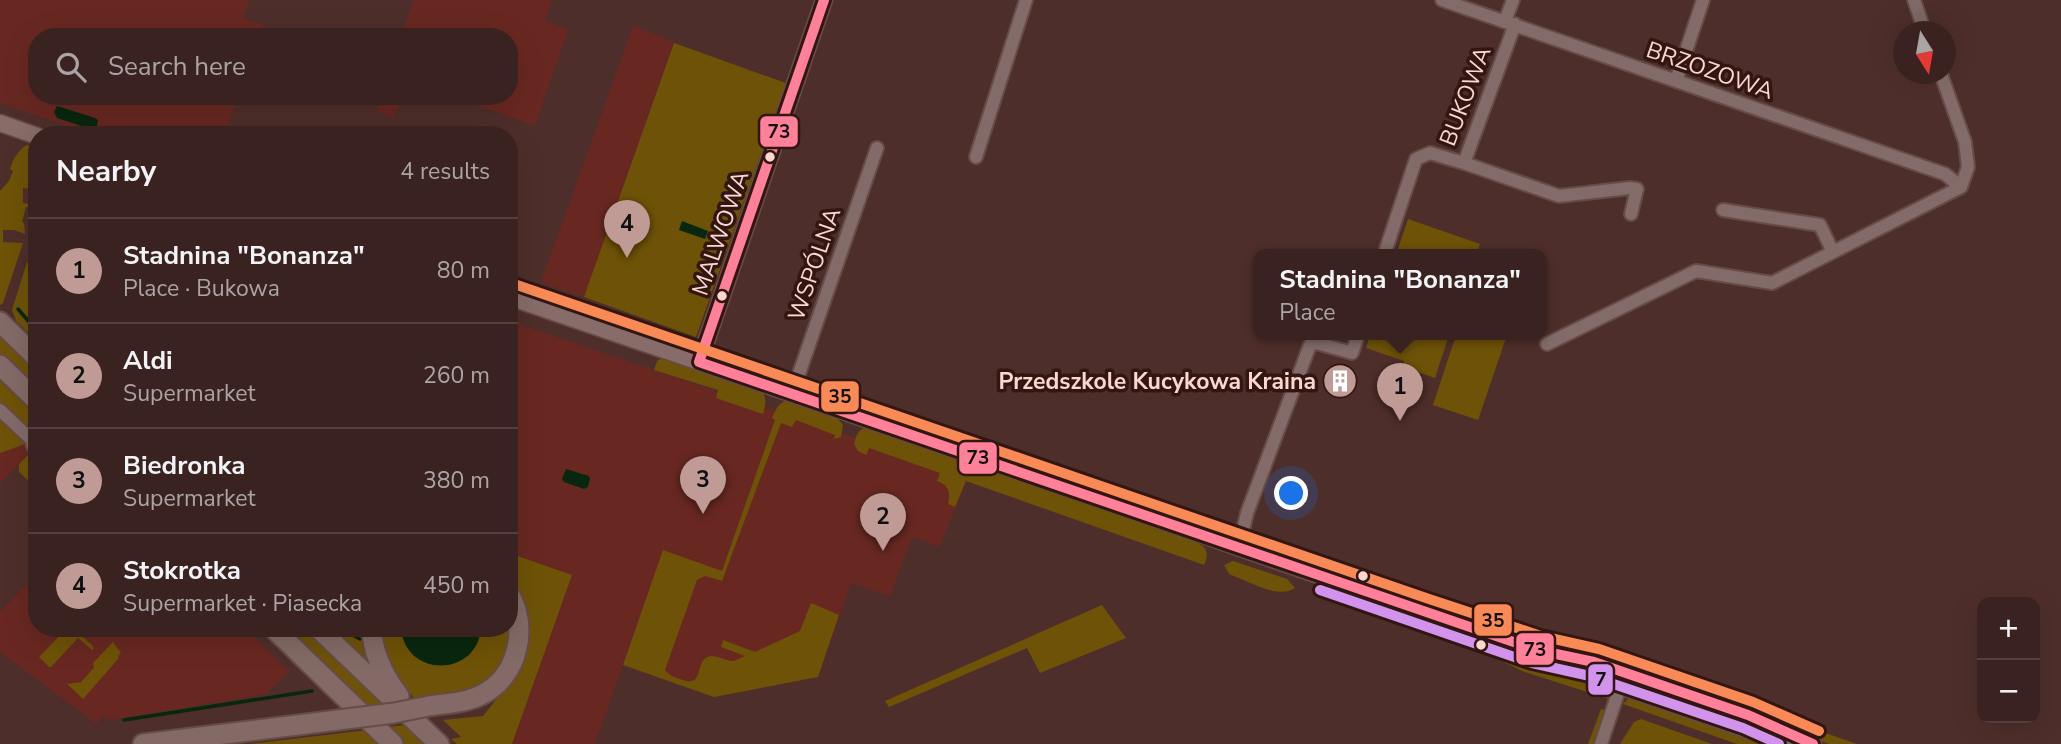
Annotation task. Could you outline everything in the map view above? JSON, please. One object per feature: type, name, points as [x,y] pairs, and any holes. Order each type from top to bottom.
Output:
[{"type":"main road","points":[[0,322],[28,349]]},
{"type":"main road","points":[[0,365],[28,392]]},
{"type":"main road","points":[[143,744],[394,713],[474,699],[493,688],[503,678],[514,658],[520,633],[518,620]]},
{"type":"main road","points":[[282,637],[393,744]]},
{"type":"main road","points":[[327,637],[432,737]]},
{"type":"main road","points":[[373,637],[375,653],[383,671],[432,737]]},
{"type":"street","name":"MALWOWA","points":[[699,362],[824,0]]},
{"type":"street","points":[[976,157],[1026,0]]},
{"type":"street","name":"BRZOZOWA","points":[[1442,0],[1945,174],[1961,187]]},
{"type":"street","name":"BUKOWA","points":[[1386,249],[1416,159],[1430,153],[1464,163],[1510,22],[1513,0]]},
{"type":"street","points":[[1676,81],[1703,0]]},
{"type":"street","points":[[1914,0],[1922,21]]},
{"type":"street","points":[[1546,344],[1696,271],[1772,283],[1961,187],[1968,167],[1965,142],[1945,84]]},
{"type":"street","points":[[0,123],[28,132]]},
{"type":"street","name":"WSPÓLNA","points":[[792,394],[877,148]]},
{"type":"street","points":[[1464,163],[1559,196],[1637,189],[1631,214]]},
{"type":"street","points":[[1724,209],[1820,225],[1833,252]]},
{"type":"street","points":[[518,300],[1537,650],[1594,662],[1623,679],[1745,729],[1800,744]]},
{"type":"street","points":[[1239,547],[1247,513],[1310,345],[1317,343],[1352,352],[1356,340]]},
{"type":"street","points":[[0,410],[28,436]]},
{"type":"street","points":[[1601,744],[1623,679]]},
{"type":"street","points":[[1623,679],[1748,715],[1813,744]]},
{"type":"shaded area","points":[[0,0],[249,0],[243,18],[263,25],[262,28],[28,28],[28,105],[235,105],[228,126],[67,126],[0,103]]},
{"type":"shaded area","points":[[413,0],[552,0],[545,21],[568,30],[535,126],[476,105],[518,105],[518,28],[404,28]]},
{"type":"shaded area","points":[[633,26],[674,42],[622,189],[735,226],[696,337],[541,282]]},
{"type":"shaded area","points":[[674,43],[786,83],[696,337],[584,297]]},
{"type":"shaded area","points":[[379,105],[399,105],[394,118],[377,111]]},
{"type":"shaded area","points":[[57,106],[95,118],[98,120],[97,126],[82,126],[57,118],[54,112]]},
{"type":"shaded area","points":[[28,146],[28,189],[23,188],[23,203],[28,204],[22,222],[25,234],[3,230],[3,242],[23,243],[3,303],[0,305],[0,191],[9,181],[14,158]]},
{"type":"shaded area","points":[[1408,219],[1480,244],[1478,249],[1398,249]]},
{"type":"shaded area","points":[[682,221],[708,231],[705,239],[679,230]]},
{"type":"shaded area","points":[[27,262],[28,332],[16,321],[12,310]]},
{"type":"shaded area","points":[[518,324],[886,448],[966,481],[940,547],[912,537],[890,596],[851,583],[818,677],[714,697],[623,665],[595,744],[512,744],[572,575],[518,556]]},
{"type":"shaded area","points":[[0,330],[28,357],[28,383],[0,356]]},
{"type":"shaded area","points":[[1368,340],[1447,340],[1435,378],[1403,367],[1404,361],[1366,348]]},
{"type":"shaded area","points":[[1454,340],[1505,340],[1478,420],[1433,405]]},
{"type":"shaded area","points":[[662,358],[757,388],[763,393],[765,400],[763,414],[716,398],[718,390],[654,370],[657,361]]},
{"type":"shaded area","points":[[0,381],[28,408],[28,428],[22,425],[0,403]]},
{"type":"shaded area","points":[[788,400],[830,412],[829,416],[838,419],[843,425],[841,437],[834,439],[835,435],[796,420],[792,427],[781,423],[722,581],[705,576],[697,580],[665,670],[675,678],[694,680],[705,658],[714,656],[734,661],[745,656],[721,647],[723,640],[755,652],[800,631],[811,603],[839,615],[818,677],[714,697],[623,665],[663,550],[722,571],[775,420],[772,418],[776,409]]},
{"type":"shaded area","points":[[0,417],[28,443],[28,455],[0,483]]},
{"type":"shaded area","points":[[0,417],[28,443],[0,453]]},
{"type":"shaded area","points":[[867,427],[1200,541],[1199,544],[1207,553],[1204,565],[966,481],[955,507],[948,504],[947,487],[937,481],[940,473],[869,448],[866,455],[858,451],[854,444],[856,438],[859,431]]},
{"type":"shaded area","points":[[28,455],[28,480],[19,472],[19,464]]},
{"type":"shaded area","points":[[566,469],[589,476],[588,487],[584,489],[564,482],[562,479]]},
{"type":"shaded area","points":[[518,556],[572,575],[512,744],[457,744],[451,739],[461,737],[443,720],[483,716],[503,690],[524,650],[527,620],[523,600],[518,591]]},
{"type":"shaded area","points":[[1233,561],[1287,579],[1295,588],[1289,591],[1274,591],[1229,574],[1224,565]]},
{"type":"shaded area","points":[[28,582],[28,637],[254,637],[289,672],[266,694],[111,720],[101,717],[97,724],[0,652],[0,612]]},
{"type":"shaded area","points":[[1102,605],[1126,638],[1040,673],[1027,648],[889,707],[885,701]]},
{"type":"shaded area","points":[[1423,621],[1460,639],[1458,643],[1424,631],[1421,627]]},
{"type":"shaded area","points":[[58,637],[83,637],[93,646],[92,650],[78,638],[51,667],[39,657]]},
{"type":"shaded area","points":[[290,637],[318,637],[386,704],[362,707]]},
{"type":"shaded area","points":[[343,637],[366,637],[370,666]]},
{"type":"shaded area","points":[[381,637],[511,637],[508,653],[497,673],[470,692],[417,701],[398,680],[382,650]]},
{"type":"shaded area","points":[[403,637],[479,637],[477,644],[467,656],[455,663],[441,666],[427,663],[415,656],[405,644]]},
{"type":"shaded area","points":[[113,642],[121,653],[119,658],[83,699],[67,684],[81,682],[94,668],[93,663]]},
{"type":"shaded area","points":[[1512,650],[1604,686],[1608,690],[1609,699],[1522,671],[1489,655]]},
{"type":"shaded area","points":[[1632,665],[1857,744],[1829,744],[1809,737],[1631,668]]},
{"type":"shaded area","points":[[1630,697],[1786,744],[1737,744],[1623,704]]},
{"type":"shaded area","points":[[1601,709],[1605,710],[1594,744],[1588,744]]},
{"type":"shaded area","points":[[1641,719],[1712,744],[1620,744],[1634,722]]},
{"type":"shaded area","points":[[407,725],[428,744],[403,744],[386,727]]},
{"type":"shaded area","points":[[368,730],[383,744],[249,744]]},
{"type":"waterway","points":[[18,309],[28,321]]},
{"type":"waterway","points":[[356,637],[360,639]]},
{"type":"waterway","points":[[124,720],[312,691]]},
{"type":"transit line","name":"73","points":[[699,362],[824,0]]},
{"type":"transit line","name":"35","points":[[518,285],[1429,599],[1541,636],[1599,649],[1753,702],[1819,731]]},
{"type":"transit line","name":"73","points":[[699,362],[1537,650],[1594,662],[1748,715],[1813,744]]},
{"type":"transit line","name":"7","points":[[1320,590],[1532,663],[1590,676],[1743,728],[1779,744]]},
{"type":"place","name":"Stokrotka","points":[[627,258]]},
{"type":"place","name":"Przedszkole Kucykowa Kraina","points":[[1340,381]]},
{"type":"place","name":"Stadnina \"Bonanza\"","points":[[1400,421]]},
{"type":"place","name":"Biedronka","points":[[703,514]]},
{"type":"place","name":"Aldi","points":[[883,551]]}]
